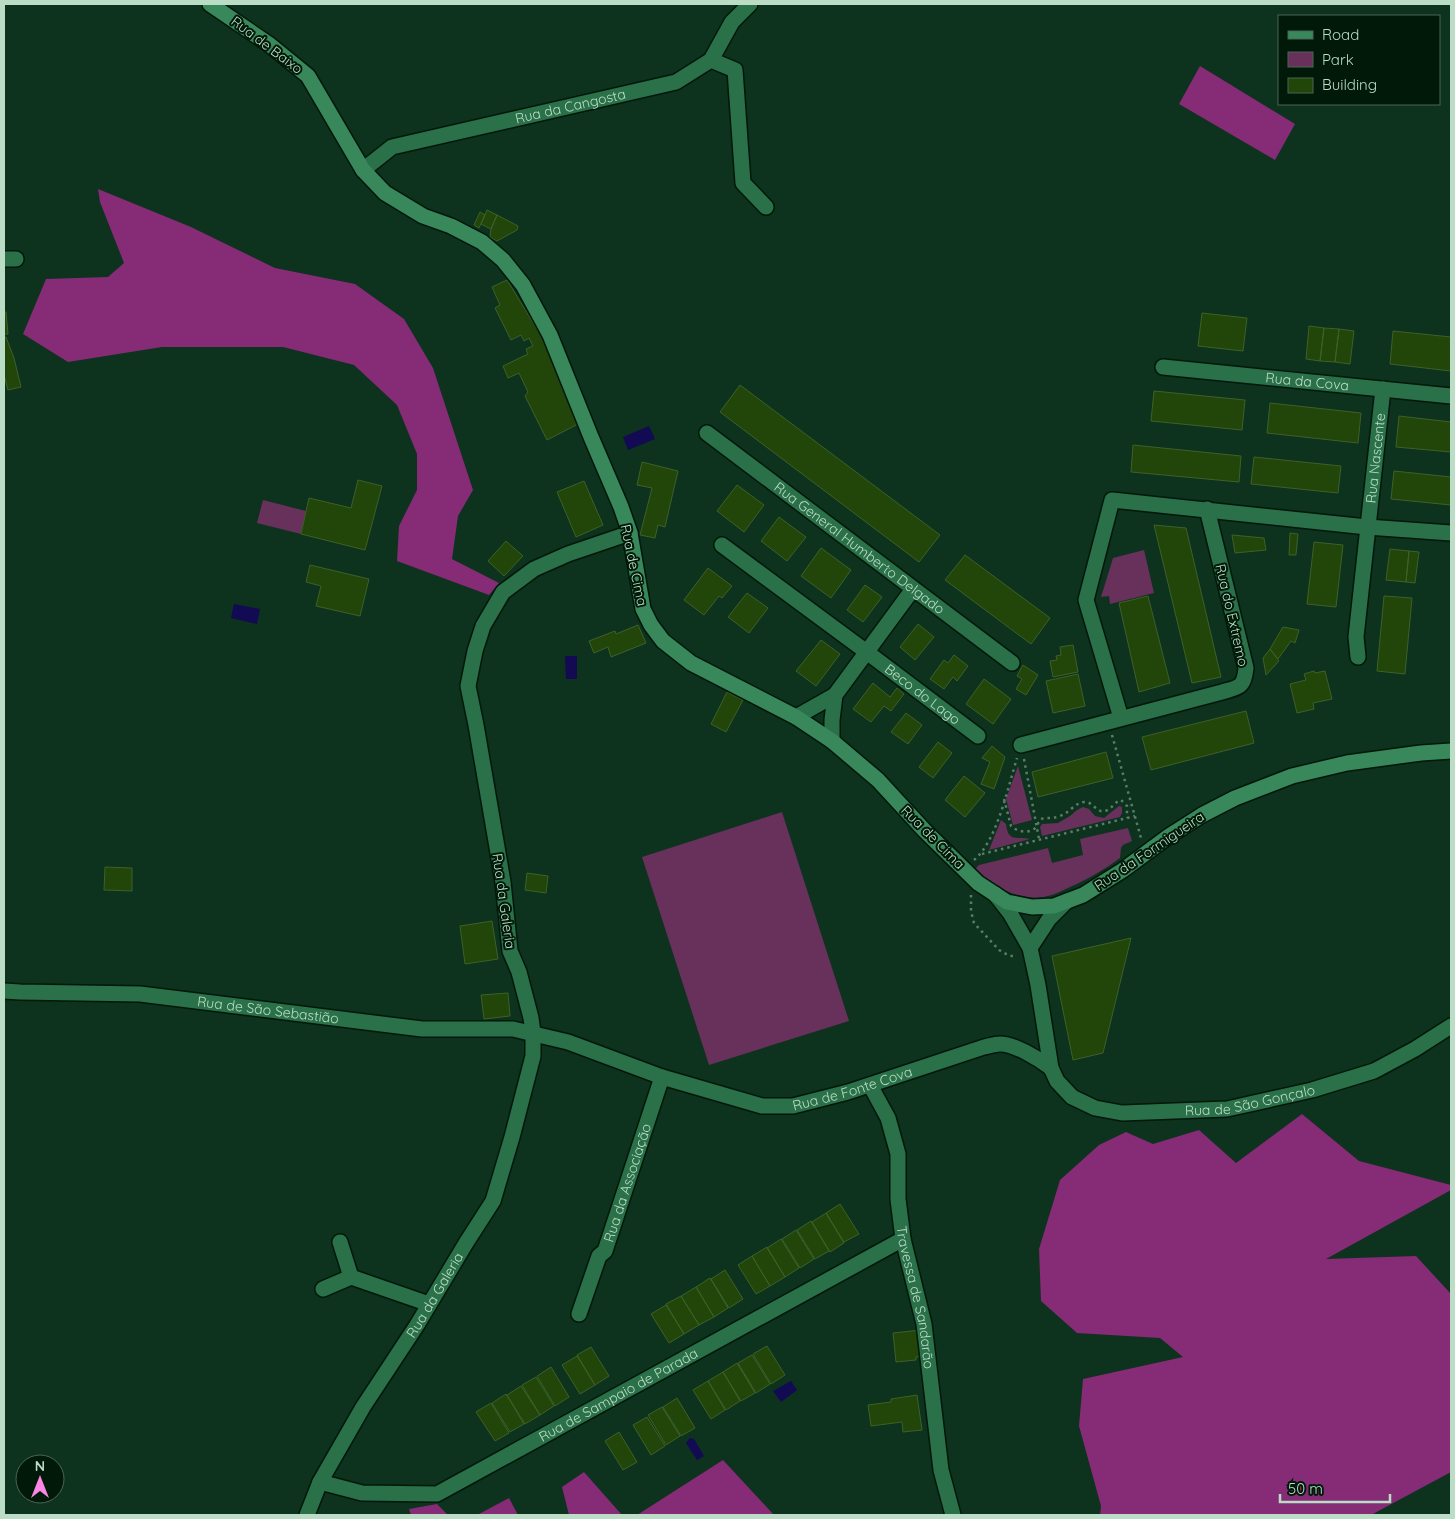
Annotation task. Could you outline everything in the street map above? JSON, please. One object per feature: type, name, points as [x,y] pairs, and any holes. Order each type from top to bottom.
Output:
[{"type":"main road","name":"Rua de Baixo","points":[[210,4],[270,45],[308,76],[363,170]]},
{"type":"main road","name":"Rua de Cima","points":[[363,170],[385,194],[422,216],[451,226],[482,242],[503,260],[523,285],[550,335],[630,533],[643,609],[651,625],[663,641],[691,663],[796,718],[832,741],[878,780],[924,830],[978,883],[994,893]]},
{"type":"main road","name":"Rua da Formigueira","points":[[994,893],[1007,902],[1032,907],[1054,906],[1083,894],[1123,870],[1202,814],[1235,798],[1292,776],[1347,763],[1451,751]]},
{"type":"street","name":"Rua da Cangosta","points":[[363,170],[392,147],[676,82],[711,60],[732,22],[750,4]]},
{"type":"street","points":[[711,60],[735,70],[743,183],[766,207]]},
{"type":"street","name":"Rua da Cova","points":[[1163,367],[1451,396]]},
{"type":"street","name":"Rua Nascente","points":[[1358,658],[1356,637],[1383,389]]},
{"type":"street","name":"Rua General Humberto Delgado","points":[[707,433],[1012,663]]},
{"type":"street","points":[[1114,720],[1086,600],[1112,500],[1367,527],[1451,533]]},
{"type":"street","name":"Rua do Extremo","points":[[1022,745],[1222,692],[1238,687],[1245,680],[1246,668],[1207,509]]},
{"type":"street","name":"Rua da Galeria","points":[[307,1515],[320,1482],[363,1407],[493,1201],[533,1056],[531,1018],[510,951],[503,882],[468,686],[475,651],[483,626],[503,592],[534,569],[568,554],[630,533]]},
{"type":"street","name":"Beco do Lago","points":[[722,545],[978,736]]},
{"type":"street","points":[[796,718],[835,695],[868,653],[913,589]]},
{"type":"street","points":[[832,741],[835,695]]},
{"type":"street","points":[[994,893],[1010,912],[1031,953],[1051,1068]]},
{"type":"street","points":[[1031,953],[1050,919],[1066,901]]},
{"type":"street","name":"Rua de São Sebastião","points":[[4,990],[20,992],[140,994],[422,1029],[513,1029],[533,1033]]},
{"type":"street","name":"Rua de São Gonçalo","points":[[1051,1068],[1057,1081],[1072,1097],[1096,1108],[1122,1112],[1228,1109],[1312,1090],[1374,1071],[1415,1049],[1451,1026]]},
{"type":"street","name":"Rua de Fonte Cova","points":[[533,1033],[568,1042],[662,1077],[762,1106],[793,1106],[848,1092],[984,1047],[1002,1044],[1022,1050],[1051,1068]]},
{"type":"street","name":"Rua da Associação","points":[[579,1314],[599,1256],[605,1251],[662,1077]]},
{"type":"street","name":"Travessa de Sandarão","points":[[870,1085],[888,1118],[898,1154],[898,1199],[903,1239],[924,1324],[941,1470],[953,1515]]},
{"type":"street","name":"Rua de Sampaio de Parada","points":[[320,1482],[362,1493],[437,1494],[903,1239]]},
{"type":"street","points":[[340,1242],[351,1277]]},
{"type":"street","points":[[322,1289],[351,1277],[429,1304]]},
{"type":"path","points":[[1114,720],[1145,854]]},
{"type":"path","points":[[1022,745],[996,827],[982,854],[1135,816]]},
{"type":"path","points":[[1022,745],[1039,840]]},
{"type":"path","points":[[1004,799],[1012,828],[1018,831],[1032,830],[1041,819],[1061,816],[1084,802],[1091,803],[1098,810],[1103,811],[1119,800],[1122,800],[1127,806],[1127,818]]},
{"type":"path","points":[[978,883],[971,894],[970,900],[974,923],[999,950],[1008,955],[1018,957],[1031,953]]},
{"type":"green space","points":[[263,500],[306,511],[301,534],[257,523]]},
{"type":"green space","points":[[1144,550],[1154,593],[1110,604],[1109,596],[1101,597],[1113,558]]},
{"type":"green space","points":[[1018,766],[1032,820],[1013,825],[1006,799]]},
{"type":"green space","points":[[1119,806],[1122,807],[1120,817],[1042,836],[1040,827],[1042,824],[1058,823],[1083,807],[1089,809],[1095,816],[1104,818]]},
{"type":"green space","points":[[782,812],[849,1021],[709,1065],[642,857]]},
{"type":"green space","points":[[1001,820],[1006,824],[1011,836],[1030,839],[989,850]]},
{"type":"green space","points":[[1128,828],[1132,841],[1123,845],[1120,858],[1090,877],[1048,896],[1028,897],[1008,892],[990,882],[975,869],[979,865],[1048,848],[1052,863],[1083,855],[1080,839]]},
{"type":"shaded area","points":[[1200,66],[1295,124],[1275,160],[1179,104]]},
{"type":"shaded area","points":[[98,189],[191,227],[275,268],[355,284],[404,319],[433,368],[473,490],[458,516],[452,559],[499,583],[489,595],[397,561],[399,526],[417,490],[417,454],[397,405],[354,365],[283,347],[162,347],[68,362],[23,334],[46,279],[108,277],[124,263],[100,202]]},
{"type":"shaded area","points":[[649,426],[655,439],[628,450],[623,437]]},
{"type":"shaded area","points":[[234,604],[260,609],[257,624],[231,618]]},
{"type":"shaded area","points":[[565,656],[577,656],[577,679],[566,679]]},
{"type":"shaded area","points":[[1302,1114],[1359,1161],[1451,1185],[1451,1190],[1326,1259],[1416,1256],[1451,1294],[1451,1472],[1371,1515],[1100,1515],[1101,1506],[1079,1426],[1083,1379],[1183,1357],[1160,1338],[1077,1333],[1041,1301],[1039,1249],[1060,1180],[1099,1145],[1126,1132],[1153,1144],[1199,1130],[1236,1163]]},
{"type":"shaded area","points":[[791,1381],[797,1390],[781,1402],[773,1391]]},
{"type":"shaded area","points":[[690,1438],[694,1439],[704,1456],[697,1460],[686,1443]]},
{"type":"shaded area","points":[[723,1460],[774,1515],[637,1515]]},
{"type":"shaded area","points":[[584,1472],[622,1515],[569,1515],[562,1487]]},
{"type":"shaded area","points":[[509,1498],[518,1515],[477,1515]]},
{"type":"shaded area","points":[[437,1504],[448,1515],[411,1515],[409,1509]]},
{"type":"building","points":[[487,210],[497,215],[491,229],[481,224]]},
{"type":"building","points":[[480,212],[485,215],[479,228],[474,225]]},
{"type":"building","points":[[497,215],[518,226],[517,230],[497,241],[490,237]]},
{"type":"building","points":[[507,280],[545,342],[578,424],[547,440],[525,396],[528,392],[519,373],[508,378],[503,366],[528,354],[526,349],[533,346],[529,338],[524,341],[521,335],[511,340],[495,308],[500,305],[492,287]]},
{"type":"building","points":[[4,312],[6,312],[8,334],[4,334]]},
{"type":"building","points":[[1202,313],[1247,318],[1243,351],[1198,346]]},
{"type":"building","points":[[1309,326],[1324,328],[1320,361],[1306,359]]},
{"type":"building","points":[[1324,328],[1339,329],[1335,362],[1320,361]]},
{"type":"building","points":[[1339,329],[1354,331],[1350,364],[1335,362]]},
{"type":"building","points":[[1393,331],[1451,337],[1451,371],[1390,364]]},
{"type":"building","points":[[6,337],[14,358],[21,387],[8,390],[4,375],[4,338]]},
{"type":"building","points":[[740,385],[940,535],[919,562],[720,412]]},
{"type":"building","points":[[1154,391],[1245,400],[1242,430],[1151,421]]},
{"type":"building","points":[[1270,403],[1361,413],[1358,443],[1267,433]]},
{"type":"building","points":[[1399,416],[1451,422],[1451,452],[1396,447]]},
{"type":"building","points":[[1133,445],[1241,456],[1239,482],[1131,472]]},
{"type":"building","points":[[1254,457],[1341,466],[1338,493],[1251,484]]},
{"type":"building","points":[[642,462],[678,471],[665,527],[658,525],[655,538],[640,535],[652,488],[637,485]]},
{"type":"building","points":[[1394,471],[1451,477],[1451,505],[1391,499]]},
{"type":"building","points":[[358,480],[382,486],[365,550],[301,534],[309,498],[351,508]]},
{"type":"building","points":[[584,481],[603,525],[576,537],[557,492]]},
{"type":"building","points":[[737,485],[764,505],[744,532],[717,511]]},
{"type":"building","points":[[779,517],[806,537],[787,561],[761,541]]},
{"type":"building","points":[[1154,525],[1186,528],[1221,677],[1192,683]]},
{"type":"building","points":[[1290,533],[1298,534],[1296,555],[1289,555]]},
{"type":"building","points":[[1232,535],[1264,538],[1266,550],[1235,553]]},
{"type":"building","points":[[506,541],[523,556],[504,576],[488,561]]},
{"type":"building","points":[[1314,542],[1343,545],[1336,607],[1307,604]]},
{"type":"building","points":[[821,548],[851,570],[831,598],[801,576]]},
{"type":"building","points":[[1390,549],[1409,551],[1406,582],[1386,580]]},
{"type":"building","points":[[1409,551],[1419,552],[1415,583],[1406,582]]},
{"type":"building","points":[[965,555],[1050,618],[1031,644],[945,580]]},
{"type":"building","points":[[310,565],[369,579],[360,616],[316,606],[321,586],[306,582]]},
{"type":"building","points":[[708,568],[732,586],[722,598],[719,596],[704,615],[684,600]]},
{"type":"building","points":[[865,585],[882,597],[863,622],[847,610]]},
{"type":"building","points":[[747,593],[768,608],[749,633],[728,617]]},
{"type":"building","points":[[1148,596],[1170,683],[1139,692],[1119,603]]},
{"type":"building","points":[[1384,596],[1412,598],[1405,674],[1377,671]]},
{"type":"building","points":[[918,624],[934,637],[915,660],[900,647]]},
{"type":"building","points":[[638,625],[646,643],[611,657],[608,647],[594,653],[589,641],[615,631],[616,634]]},
{"type":"building","points":[[1283,627],[1299,630],[1295,643],[1291,641],[1278,659],[1270,649]]},
{"type":"building","points":[[821,640],[840,654],[816,686],[796,671]]},
{"type":"building","points":[[1073,645],[1078,672],[1053,677],[1050,661],[1057,660],[1056,656],[1061,655],[1060,647]]},
{"type":"building","points":[[1270,649],[1279,661],[1266,675],[1263,658]]},
{"type":"building","points":[[954,655],[968,666],[957,681],[953,677],[944,689],[930,679],[944,660],[948,663]]},
{"type":"building","points":[[1023,665],[1038,675],[1026,695],[1016,689],[1022,679],[1017,676]]},
{"type":"building","points":[[1314,671],[1315,673],[1325,671],[1332,699],[1313,703],[1314,709],[1297,713],[1290,684],[1306,680],[1304,674]]},
{"type":"building","points":[[1078,674],[1085,706],[1053,713],[1046,681]]},
{"type":"building","points":[[984,679],[1011,699],[993,724],[966,704]]},
{"type":"building","points":[[873,683],[890,697],[897,688],[904,694],[891,711],[884,706],[871,722],[853,709]]},
{"type":"building","points":[[727,692],[743,700],[726,732],[711,724]]},
{"type":"building","points":[[1246,711],[1254,743],[1151,770],[1142,737]]},
{"type":"building","points":[[906,713],[922,725],[908,744],[891,732]]},
{"type":"building","points":[[938,742],[952,753],[933,778],[919,767]]},
{"type":"building","points":[[992,746],[1005,757],[994,789],[981,784],[990,762],[982,758]]},
{"type":"building","points":[[1106,752],[1113,778],[1038,797],[1032,772]]},
{"type":"building","points":[[964,776],[985,793],[965,817],[945,800]]},
{"type":"building","points":[[105,867],[132,868],[132,891],[104,890]]},
{"type":"building","points":[[527,873],[548,876],[546,893],[525,890]]},
{"type":"building","points":[[492,921],[498,959],[465,964],[460,926]]},
{"type":"building","points":[[1131,938],[1103,1053],[1073,1060],[1052,956]]},
{"type":"building","points":[[508,993],[510,1016],[484,1019],[481,995]]},
{"type":"building","points":[[840,1204],[859,1234],[844,1242],[826,1213]]},
{"type":"building","points":[[826,1213],[844,1243],[830,1252],[812,1222]]},
{"type":"building","points":[[811,1221],[829,1251],[815,1259],[797,1230]]},
{"type":"building","points":[[796,1230],[814,1259],[800,1268],[782,1239]]},
{"type":"building","points":[[781,1239],[799,1268],[785,1277],[767,1248]]},
{"type":"building","points":[[767,1247],[785,1277],[770,1286],[752,1256]]},
{"type":"building","points":[[752,1256],[770,1286],[756,1294],[738,1265]]},
{"type":"building","points":[[725,1270],[743,1299],[729,1308],[711,1279]]},
{"type":"building","points":[[710,1278],[728,1308],[714,1317],[696,1287]]},
{"type":"building","points":[[696,1287],[714,1317],[699,1325],[681,1296]]},
{"type":"building","points":[[681,1296],[699,1325],[684,1334],[666,1304]]},
{"type":"building","points":[[666,1305],[684,1334],[669,1343],[651,1314]]},
{"type":"building","points":[[921,1330],[923,1356],[916,1357],[916,1360],[896,1362],[893,1333]]},
{"type":"building","points":[[767,1346],[785,1375],[771,1384],[753,1354]]},
{"type":"building","points":[[591,1347],[609,1376],[595,1385],[577,1355]]},
{"type":"building","points":[[752,1355],[770,1384],[756,1393],[738,1363]]},
{"type":"building","points":[[577,1356],[595,1385],[580,1394],[562,1365]]},
{"type":"building","points":[[737,1363],[755,1393],[741,1401],[723,1372]]},
{"type":"building","points":[[551,1367],[569,1397],[555,1406],[537,1376]]},
{"type":"building","points":[[723,1372],[740,1401],[726,1410],[708,1381]]},
{"type":"building","points":[[536,1377],[554,1406],[540,1415],[522,1385]]},
{"type":"building","points":[[708,1381],[725,1410],[711,1419],[693,1390]]},
{"type":"building","points":[[521,1386],[540,1415],[525,1424],[507,1395]]},
{"type":"building","points":[[506,1394],[524,1424],[510,1432],[492,1403]]},
{"type":"building","points":[[917,1395],[922,1430],[903,1432],[902,1422],[871,1426],[868,1405],[891,1402],[891,1399]]},
{"type":"building","points":[[677,1398],[695,1428],[681,1436],[663,1407]]},
{"type":"building","points":[[491,1403],[509,1433],[495,1441],[476,1412]]},
{"type":"building","points":[[662,1407],[680,1436],[666,1445],[648,1415]]},
{"type":"building","points":[[647,1417],[665,1446],[651,1455],[633,1425]]},
{"type":"building","points":[[619,1432],[637,1462],[623,1470],[605,1441]]}]
